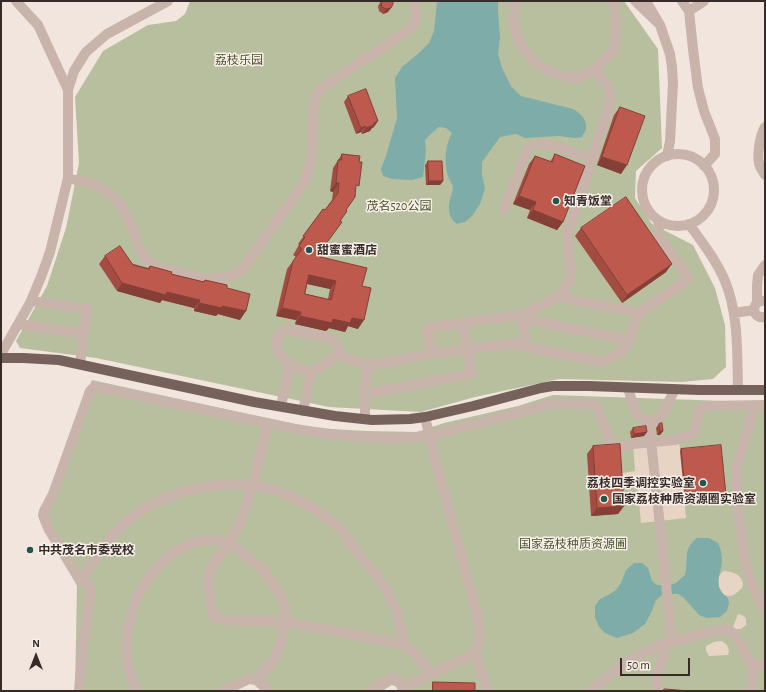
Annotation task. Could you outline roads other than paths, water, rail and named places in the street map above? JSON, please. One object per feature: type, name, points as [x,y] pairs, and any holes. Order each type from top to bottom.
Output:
[{"type":"main road","points":[[1,358],[50,360],[80,364],[304,411],[372,420],[425,417],[554,386],[765,390]]},
{"type":"street","points":[[16,1],[38,25],[68,90]]},
{"type":"street","points":[[1,354],[31,301],[50,252],[68,178],[68,90],[74,71],[86,52],[108,34],[168,1]]},
{"type":"street","points":[[68,178],[92,184],[111,195],[122,207],[133,229],[139,249],[146,260],[157,267],[206,279],[231,276],[243,269],[306,178],[311,163],[314,106],[316,96],[324,86],[412,28],[416,19],[415,1]]},
{"type":"street","points":[[517,1],[514,7],[513,20],[520,44],[536,63],[550,72],[567,77],[578,78],[593,70],[609,56],[615,48],[616,27],[613,1]]},
{"type":"street","points":[[635,1],[660,25]]},
{"type":"street","points":[[646,1],[660,25],[670,54],[672,67],[673,83],[670,140],[667,156]]},
{"type":"street","points":[[682,1],[690,11],[698,88],[704,111],[715,139],[715,154],[704,166]]},
{"type":"street","points":[[690,11],[704,1]]},
{"type":"street","points":[[522,317],[558,297],[570,280],[571,272],[567,235],[609,108],[609,87],[593,70]]},
{"type":"street","points":[[765,127],[759,146],[759,164],[765,175]]},
{"type":"street","points":[[504,210],[528,148],[533,145],[540,144],[557,147],[591,159]]},
{"type":"street","points":[[681,154],[695,158],[704,166],[710,174],[714,189],[711,204],[708,210],[696,220],[684,225],[673,225],[658,220],[645,205],[642,195],[642,185],[650,167],[658,160],[667,156],[681,154]]},
{"type":"street","points":[[510,344],[603,362],[625,350],[638,313],[689,279],[659,236],[658,220]]},
{"type":"street","points":[[689,224],[720,272],[730,294],[736,333],[738,390]]},
{"type":"street","points":[[765,265],[758,275],[757,285],[759,304],[755,314],[761,318],[765,317]]},
{"type":"street","points":[[558,297],[638,313]]},
{"type":"street","points":[[31,301],[87,309],[80,364]]},
{"type":"street","points":[[734,313],[759,304]]},
{"type":"street","points":[[337,354],[366,366],[431,354],[525,342],[522,317]]},
{"type":"street","points":[[431,354],[427,328],[522,317],[629,340]]},
{"type":"street","points":[[364,392],[376,392],[472,374],[463,323]]},
{"type":"street","points":[[18,324],[84,334]]},
{"type":"street","points":[[290,330],[331,339],[339,350],[337,354],[327,363],[312,370],[305,370],[295,367],[288,363],[276,346],[278,336],[281,333],[290,330]]},
{"type":"street","points":[[364,419],[366,366]]},
{"type":"street","points":[[281,406],[289,367]]},
{"type":"street","points":[[304,411],[312,370]]},
{"type":"street","points":[[79,691],[82,656],[91,592],[89,587],[73,569],[49,530],[43,515],[53,494],[92,388],[96,387],[268,424],[323,434],[402,438],[422,437],[556,403],[590,404],[596,406],[608,437],[615,445],[619,446],[675,440],[692,434],[696,428],[699,412],[705,406],[765,405]]},
{"type":"street","points":[[628,388],[636,412],[645,421],[654,422],[661,417],[675,389]]},
{"type":"street","points":[[754,406],[737,465],[738,506],[744,556],[750,581],[765,610]]},
{"type":"street","points":[[369,691],[392,678],[395,678],[398,681],[403,690],[431,674],[472,655],[475,652],[479,642],[479,623],[425,417]]},
{"type":"street","points":[[649,421],[671,629],[669,643],[660,667],[656,691]]},
{"type":"street","points":[[268,424],[253,486],[242,517],[229,545],[214,563],[208,574],[211,605],[215,618],[224,620],[285,622],[403,645],[410,649],[419,658],[431,674]]},
{"type":"street","points":[[81,579],[117,530],[129,519],[147,508],[170,496],[204,487],[224,484],[253,486],[277,491],[300,501],[338,527],[382,583],[390,596],[395,608],[403,645]]},
{"type":"street","points":[[137,691],[132,682],[128,668],[126,641],[132,611],[141,590],[148,578],[158,566],[180,549],[213,540],[229,545],[244,554],[264,572],[277,590],[284,607],[285,622],[281,645],[274,660],[266,671],[256,680]]},
{"type":"street","points":[[590,691],[634,658],[658,646],[713,631],[727,630],[735,634],[754,668],[750,691]]},
{"type":"street","points":[[475,652],[487,691]]},
{"type":"street","points":[[754,668],[765,662]]},
{"type":"street","points":[[222,691],[246,679],[256,680],[270,691]]},
{"type":"water","points":[[437,1],[498,1],[500,38],[498,54],[502,68],[511,86],[521,96],[573,109],[578,112],[586,125],[586,130],[582,137],[575,138],[558,136],[525,138],[516,134],[500,137],[482,162],[482,175],[485,188],[480,204],[472,216],[465,222],[457,224],[451,218],[449,211],[453,187],[448,176],[446,159],[448,143],[452,133],[446,128],[439,127],[425,140],[426,151],[423,177],[412,180],[392,179],[383,176],[381,169],[397,118],[395,78],[402,67],[429,43],[434,31]]},
{"type":"water","points":[[697,538],[709,538],[719,545],[722,562],[719,586],[723,594],[728,598],[729,603],[727,611],[720,617],[707,618],[699,615],[684,598],[678,594],[663,594],[656,600],[645,624],[633,633],[617,638],[605,633],[599,627],[595,617],[595,606],[600,599],[616,590],[621,583],[626,570],[634,563],[642,563],[648,568],[652,581],[657,585],[671,585],[676,583],[685,575],[689,546]]},
{"type":"place","name":"知青饭堂","points":[[556,201]]},
{"type":"place","name":"甜蜜蜜酒店","points":[[309,250]]},
{"type":"place","name":"荔枝四季调控实验室","points":[[703,483]]},
{"type":"place","name":"国家荔枝种质资源圈实验室","points":[[604,499]]},
{"type":"place","name":"中共茂名市委党校","points":[[30,550]]},
{"type":"park label","name":"荔枝乐园","points":[[239,60]]},
{"type":"park label","name":"茂名520公园","points":[[399,206]]},
{"type":"park label","name":"国家荔枝种质资源圃","points":[[573,544]]}]
